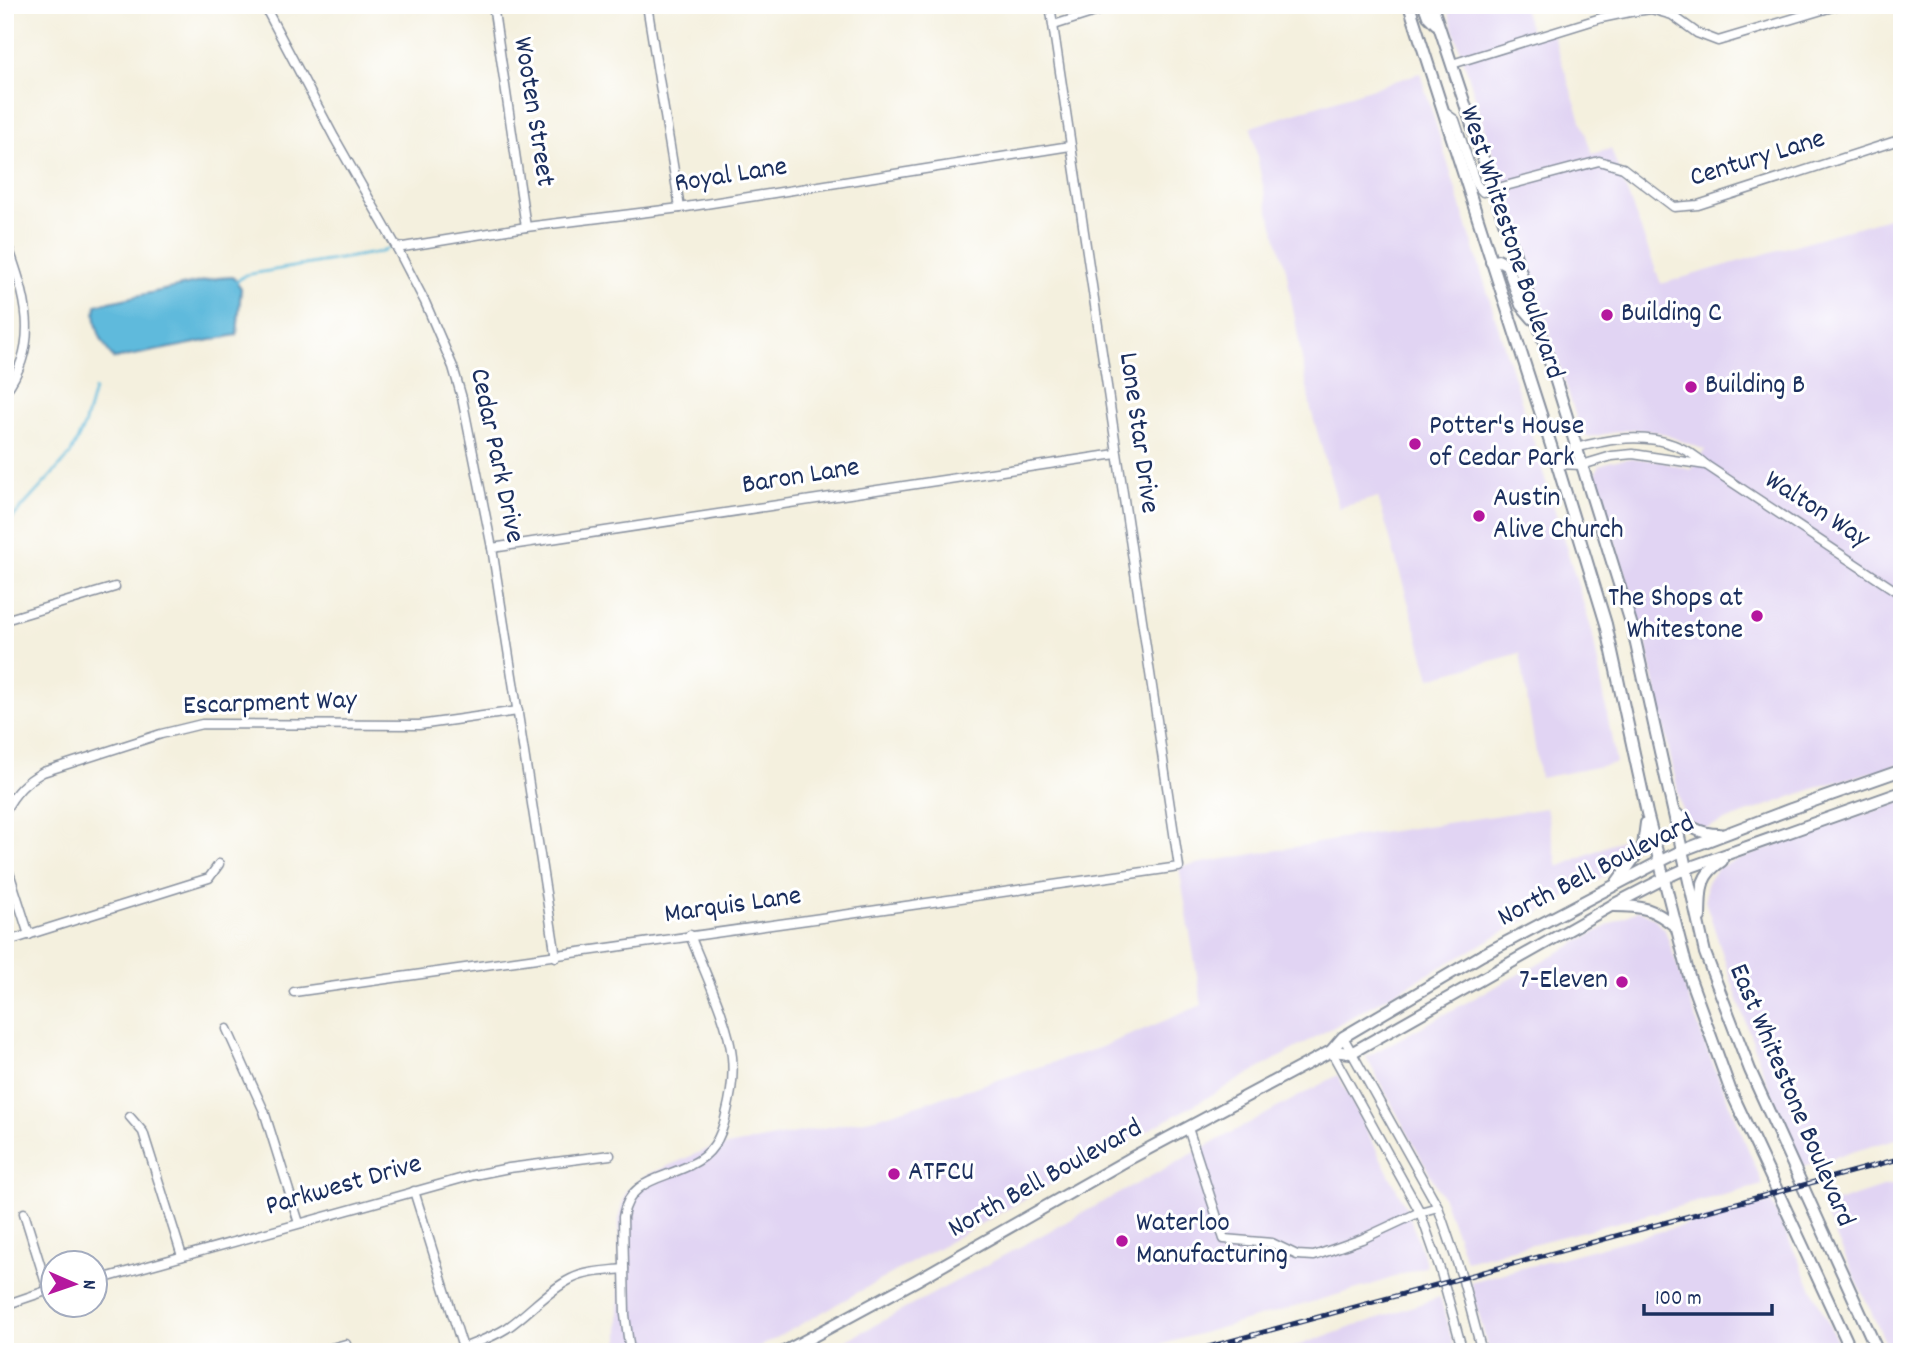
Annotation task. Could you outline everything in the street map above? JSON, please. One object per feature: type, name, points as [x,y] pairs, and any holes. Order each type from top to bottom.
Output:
[{"type":"main road","name":"West Whitestone Boulevard","points":[[1409,5],[1606,624],[1658,862]]},
{"type":"main road","points":[[1424,5],[1428,16],[1439,25]]},
{"type":"main road","name":"West Whitestone Boulevard","points":[[1432,5],[1495,190],[1632,626],[1681,851]]},
{"type":"main road","points":[[1491,262],[1498,260],[1507,265],[1521,305],[1540,330]]},
{"type":"main road","name":"North Bell Boulevard","points":[[784,1352],[1331,1051],[1343,1037],[1482,955],[1658,862],[1800,805],[1902,770]]},
{"type":"main road","name":"North Bell Boulevard","points":[[1351,1053],[1662,879],[1902,792]]},
{"type":"main road","points":[[1672,808],[1688,827],[1706,834],[1726,834]]},
{"type":"main road","points":[[1614,885],[1643,846],[1647,813]]},
{"type":"main road","points":[[1699,930],[1702,880],[1712,867],[1742,849]]},
{"type":"main road","name":"East Whitestone Boulevard","points":[[1681,851],[1699,930],[1720,995],[1750,1070],[1878,1352]]},
{"type":"main road","name":"East Whitestone Boulevard","points":[[1658,862],[1689,976],[1730,1089],[1852,1352]]},
{"type":"main road","points":[[1611,906],[1647,908],[1675,926]]},
{"type":"main road","points":[[1331,1051],[1351,1053]]},
{"type":"street","name":"Cedar Park Drive","points":[[264,5],[397,248],[425,302],[453,368],[462,398],[492,548],[556,957]]},
{"type":"street","name":"Wooten Street","points":[[492,5],[526,227]]},
{"type":"street","points":[[647,5],[680,208]]},
{"type":"street","name":"Lone Star Drive","points":[[1050,5],[1179,867]]},
{"type":"street","points":[[1054,25],[1117,5]]},
{"type":"street","points":[[1452,64],[1601,18],[1630,12],[1651,9],[1672,15],[1696,33],[1718,41],[1839,5]]},
{"type":"street","points":[[1444,111],[1455,120],[1476,184],[1483,192],[1495,190]]},
{"type":"street","name":"Century Lane","points":[[1495,190],[1578,164],[1599,161],[1623,168],[1674,207],[1698,205],[1902,139]]},
{"type":"street","name":"Royal Lane","points":[[397,248],[526,227],[680,208],[1070,146]]},
{"type":"street","points":[[5,238],[24,292],[29,320],[22,362],[5,393]]},
{"type":"street","name":"Walton Way","points":[[1557,464],[1576,448],[1617,439],[1661,440],[1694,454],[1706,465],[1902,595]]},
{"type":"street","name":"Baron Lane","points":[[492,548],[1116,454]]},
{"type":"street","name":"Walton Way","points":[[1557,464],[1582,465],[1612,456],[1633,454],[1706,465]]},
{"type":"street","points":[[5,620],[115,587]]},
{"type":"street","name":"Escarpment Way","points":[[5,811],[14,793],[43,772],[192,726],[219,723],[419,725],[518,711]]},
{"type":"street","points":[[5,860],[29,934]]},
{"type":"street","points":[[5,942],[209,878],[219,864]]},
{"type":"street","name":"Marquis Lane","points":[[294,992],[1179,867]]},
{"type":"street","points":[[630,1352],[625,1315],[625,1206],[630,1196],[643,1184],[690,1166],[711,1151],[724,1123],[729,1103],[732,1057],[728,1035],[690,935]]},
{"type":"street","points":[[227,1029],[264,1111],[299,1223]]},
{"type":"street","points":[[1343,1037],[1438,1207],[1462,1278],[1482,1352]]},
{"type":"street","points":[[1331,1051],[1420,1212],[1443,1278],[1463,1352]]},
{"type":"street","points":[[130,1117],[144,1132],[183,1256]]},
{"type":"street","points":[[1188,1128],[1224,1239],[1272,1243],[1297,1255],[1314,1256],[1438,1207]]},
{"type":"street","name":"Parkwest Drive","points":[[108,1277],[414,1191],[509,1168],[610,1155]]},
{"type":"street","points":[[414,1191],[463,1348],[508,1328],[572,1278],[624,1269]]},
{"type":"street","points":[[24,1213],[38,1254]]},
{"type":"street","points":[[5,1304],[38,1294]]},
{"type":"street","points":[[317,1352],[346,1344]]},
{"type":"shaded area","points":[[1446,5],[1522,5],[1532,34],[1551,29],[1592,154],[1611,149],[1661,284],[1902,214],[1902,764],[1821,786],[1708,827],[1700,827],[1683,815],[1646,643],[1594,475],[1600,465],[1632,458],[1659,461],[1691,470],[1705,450],[1658,432],[1632,429],[1590,437],[1581,433]]},
{"type":"shaded area","points":[[1420,73],[1592,631],[1616,763],[1540,778],[1520,653],[1430,678],[1378,497],[1339,508],[1311,410],[1286,269],[1267,205],[1251,127]]},
{"type":"shaded area","points":[[1902,802],[1902,1137],[1802,1167],[1765,1077],[1728,971],[1705,900],[1707,882],[1719,867],[1822,828]]},
{"type":"shaded area","points":[[1546,808],[1558,867],[1628,837],[1624,865],[751,1352],[613,1352],[619,1349],[619,1216],[626,1192],[645,1176],[705,1150],[876,1118],[1099,1048],[1202,1005],[1179,867],[1346,838]]},
{"type":"shaded area","points":[[1639,910],[1654,918],[1665,930],[1705,1045],[1763,1185],[1466,1261],[1443,1198],[1366,1057]]},
{"type":"shaded area","points":[[1338,1075],[1407,1209],[1427,1266],[1368,1286],[1135,1352],[825,1352]]},
{"type":"shaded area","points":[[1902,1184],[1902,1352],[1890,1352],[1822,1207],[1885,1186]]},
{"type":"shaded area","points":[[1771,1202],[1842,1352],[1489,1352],[1470,1282]]},
{"type":"shaded area","points":[[1440,1297],[1455,1352],[1279,1352]]},
{"type":"water","points":[[233,277],[241,288],[237,335],[114,359],[105,347],[97,327],[96,305]]},
{"type":"waterway","points":[[235,283],[245,275],[381,252],[390,247]]},
{"type":"waterway","points":[[5,526],[70,455],[84,426],[94,390]]},
{"type":"railway","points":[[1190,1352],[1902,1158]]},
{"type":"place","name":"Building C","points":[[1607,315]]},
{"type":"place","name":"Building B","points":[[1691,387]]},
{"type":"place","name":"Potter's House of Cedar Park","points":[[1415,444]]},
{"type":"place","name":"Austin Alive Church","points":[[1479,516]]},
{"type":"place","name":"The Shops at Whitestone","points":[[1757,616]]},
{"type":"place","name":"7-Eleven","points":[[1622,982]]},
{"type":"place","name":"ATFCU","points":[[894,1174]]},
{"type":"place","name":"Waterloo Manufacturing","points":[[1122,1241]]}]
